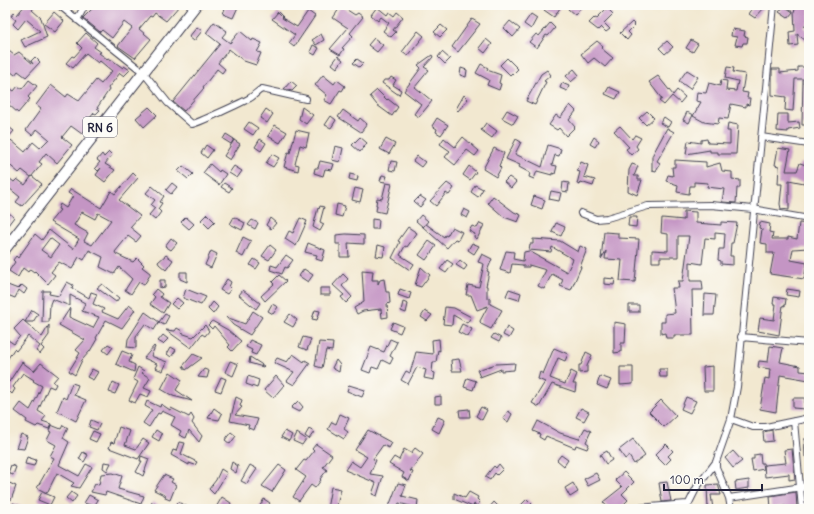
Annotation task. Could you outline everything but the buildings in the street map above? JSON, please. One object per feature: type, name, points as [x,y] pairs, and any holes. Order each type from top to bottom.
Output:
[{"type":"main road","name":"RN 6","points":[[5,249],[196,5]]},
{"type":"street","points":[[59,5],[143,72],[168,103],[192,124],[196,124],[216,113],[250,98],[262,89],[306,99]]},
{"type":"street","points":[[77,20],[85,5]]},
{"type":"street","points":[[638,508],[687,507],[697,487],[716,462],[731,419],[737,387],[753,209],[774,5]]},
{"type":"street","points":[[761,137],[809,144]]},
{"type":"street","points":[[581,213],[596,219],[607,218],[648,206],[711,205],[753,209],[809,219]]},
{"type":"street","points":[[741,337],[809,343]]},
{"type":"street","points":[[731,419],[753,427],[766,427],[809,418]]},
{"type":"street","points":[[794,421],[802,509]]},
{"type":"street","points":[[716,462],[716,467],[729,498],[731,509]]},
{"type":"street","points":[[729,498],[809,486]]}]
